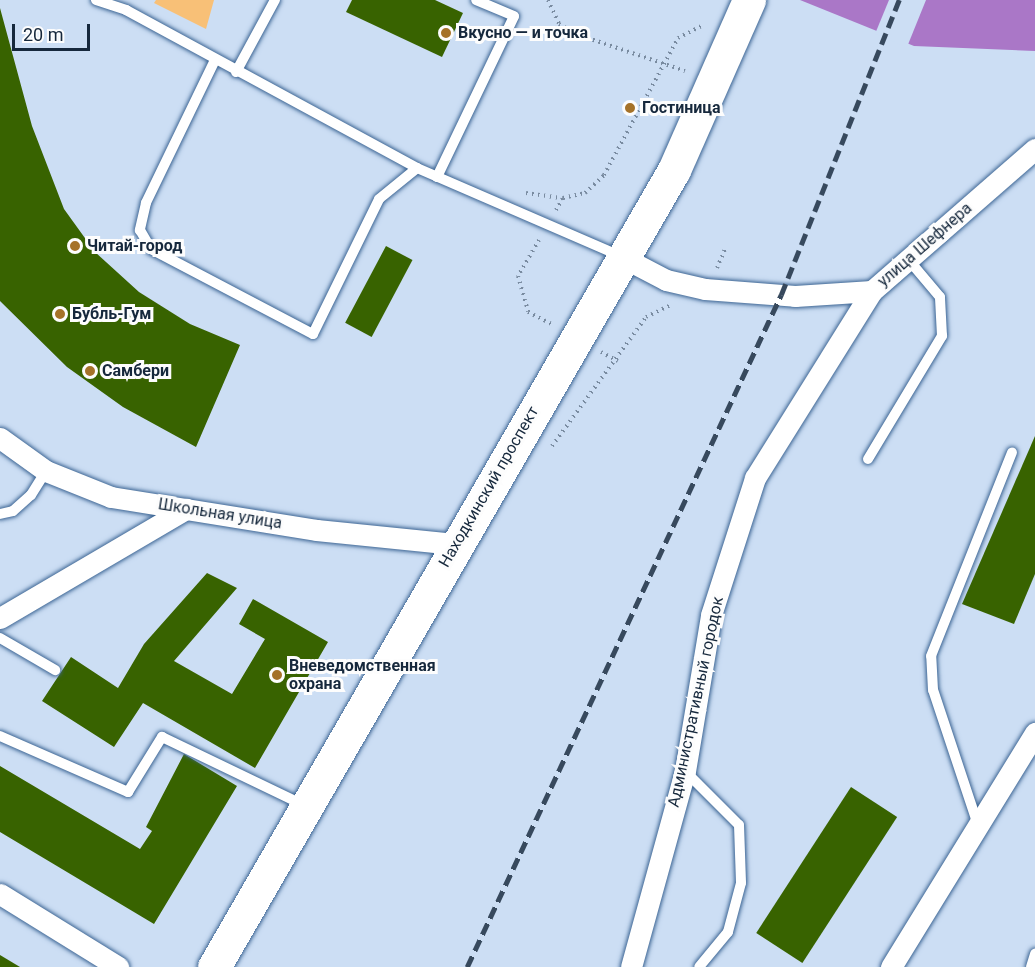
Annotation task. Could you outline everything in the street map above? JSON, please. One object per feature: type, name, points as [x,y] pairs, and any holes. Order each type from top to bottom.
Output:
[{"type":"main road","name":"Находкинский проспект","points":[[214,967],[456,544],[624,258],[716,82],[734,14]]},
{"type":"street","name":"улица Шефнера","points":[[624,258],[666,280],[709,289],[795,296],[872,291],[907,258],[1035,149]]},
{"type":"street","name":"Административный городок","points":[[631,967],[685,771],[711,615],[755,478],[872,291]]},
{"type":"street","name":"Школьная улица","points":[[0,438],[46,471],[111,496],[317,530],[456,544]]},
{"type":"street","points":[[0,618],[186,509]]},
{"type":"street","points":[[891,967],[927,915],[976,822],[1035,733]]},
{"type":"street","points":[[0,894],[118,967]]},
{"type":"lane","points":[[96,0],[126,10],[236,72],[417,168],[624,258]]},
{"type":"lane","points":[[236,72],[275,0]]},
{"type":"lane","points":[[437,177],[514,16],[476,0]]},
{"type":"lane","points":[[215,60],[146,203],[140,230],[151,249],[313,334],[379,199],[417,168]]},
{"type":"lane","points":[[867,459],[942,336],[940,297],[907,258]]},
{"type":"lane","points":[[976,822],[933,690],[931,656],[1012,452]]},
{"type":"lane","points":[[0,514],[12,511],[31,495],[46,471]]},
{"type":"lane","points":[[0,638],[56,670]]},
{"type":"lane","points":[[0,736],[128,792],[162,737],[306,807]]},
{"type":"lane","points":[[685,771],[739,825],[741,883],[728,932],[699,967]]},
{"type":"lane","points":[[1031,967],[1035,954]]},
{"type":"path","points":[[548,0],[559,24],[576,34],[716,82]]},
{"type":"path","points":[[521,193],[563,198],[585,193],[604,175],[662,63],[678,38],[734,14]]},
{"type":"path","points":[[547,453],[646,317],[671,305],[700,306],[725,249]]},
{"type":"shaded area","points":[[156,0],[214,0],[206,29],[154,3]]},
{"type":"shaded area","points":[[800,0],[1035,0],[1035,51],[914,46]]},
{"type":"pier","points":[[889,0],[926,0],[907,47],[875,34]]},
{"type":"building","points":[[352,0],[435,0],[463,13],[442,57],[346,12]]},
{"type":"building","points":[[0,8],[32,126],[64,209],[95,252],[139,292],[190,324],[240,345],[196,447],[123,407],[67,367],[0,301]]},
{"type":"building","points":[[386,246],[412,260],[372,337],[345,323]]},
{"type":"building","points":[[1035,436],[1035,574],[1014,624],[962,604]]},
{"type":"building","points":[[207,573],[237,588],[174,661],[232,694],[265,639],[239,624],[253,599],[328,642],[255,768],[143,703],[114,747],[42,701],[71,657],[118,688],[144,644]]},
{"type":"building","points":[[184,754],[237,786],[154,924],[0,832],[0,766],[140,849],[152,831],[146,827]]},
{"type":"building","points":[[851,787],[897,817],[802,963],[756,933]]},
{"type":"building","points":[[0,955],[20,967],[0,967]]},
{"type":"railway","points":[[467,967],[781,295],[899,0]]},
{"type":"place","name":"Вкусно — и точка","points":[[446,33]]},
{"type":"place","name":"Гостиница","points":[[630,108]]},
{"type":"place","name":"Читай-город","points":[[75,246]]},
{"type":"place","name":"Бубль-Гум","points":[[60,314]]},
{"type":"place","name":"Самбери","points":[[90,371]]},
{"type":"place","name":"Вневедомственная охрана","points":[[277,675]]}]
